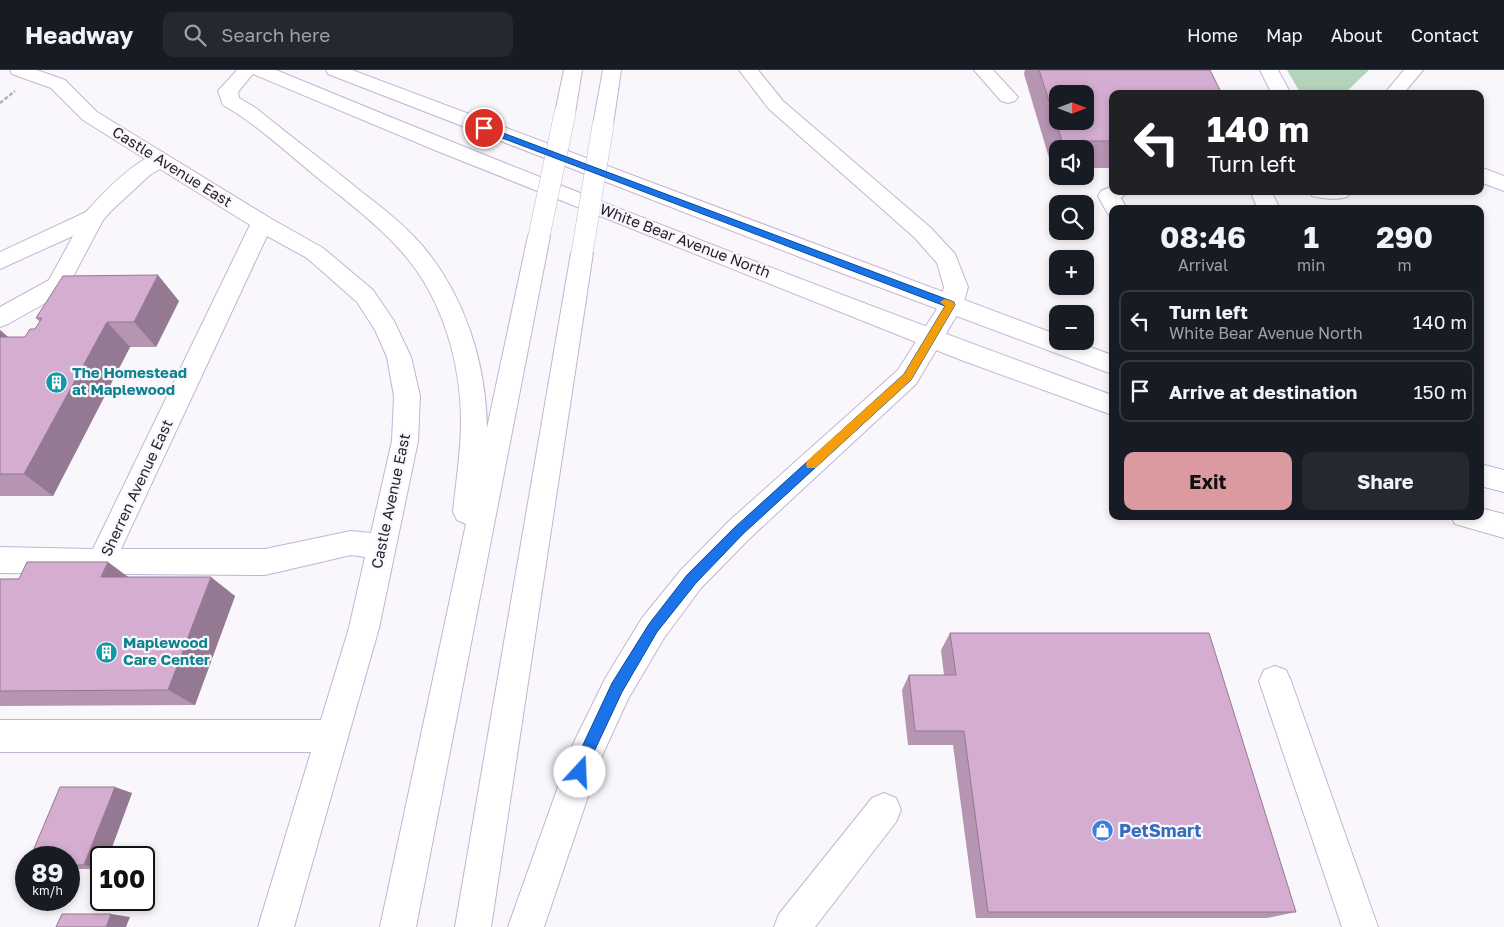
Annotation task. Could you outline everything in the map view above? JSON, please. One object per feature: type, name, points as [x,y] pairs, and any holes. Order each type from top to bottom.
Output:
[{"type":"main road","points":[[19,70],[56,77]]},
{"type":"main road","points":[[247,70],[228,91],[230,101],[249,112],[395,230],[420,258],[440,291],[454,321],[468,368],[473,406],[473,456],[454,653]]},
{"type":"main road","name":"White Bear Avenue North","points":[[260,70],[435,143],[932,338],[1109,404]]},
{"type":"main road","points":[[335,70],[950,305],[1109,363]]},
{"type":"main road","points":[[398,927],[573,70]]},
{"type":"main road","points":[[472,927],[612,70]]},
{"type":"main road","points":[[526,927],[586,754],[617,688],[653,628],[692,579],[739,530],[907,377],[950,305],[956,287],[947,260],[913,223],[776,105],[748,70]]},
{"type":"main road","points":[[983,70],[1008,97]]},
{"type":"main road","points":[[1269,70],[1280,90]]},
{"type":"main road","points":[[1396,90],[1414,70]]},
{"type":"main road","name":"Castle Avenue East","points":[[56,77],[90,116],[315,254],[365,296],[386,327],[399,357],[407,396],[405,441],[364,628],[276,927]]},
{"type":"main road","points":[[0,318],[58,286],[94,217],[104,205],[144,169],[160,160]]},
{"type":"main road","points":[[1484,176],[1504,184]]},
{"type":"main road","points":[[0,261],[94,217]]},
{"type":"main road","name":"Sherren Avenue East","points":[[101,562],[262,223]]},
{"type":"main road","points":[[1484,476],[1504,481]]},
{"type":"main road","points":[[1481,520],[1504,526]]},
{"type":"main road","points":[[0,560],[265,562],[351,543],[382,546]]},
{"type":"main road","points":[[1275,681],[1360,927]]},
{"type":"main road","points":[[0,736],[332,736]]},
{"type":"main road","points":[[792,927],[884,810]]},
{"type":"green space","points":[[1287,70],[1369,70],[1348,90],[1299,90]]},
{"type":"building","points":[[1039,70],[1210,70],[1220,90],[1109,90],[1109,141],[1062,140],[1058,130],[1094,130],[1094,85],[1049,85],[1049,101]]},
{"type":"building","points":[[158,275],[134,322],[107,322],[24,474],[0,474],[0,337],[25,337],[30,329],[35,329],[42,318],[36,318],[63,276]]},
{"type":"building","name":"Maplewood Care Center","points":[[27,562],[108,562],[101,577],[211,577],[168,690],[0,691],[0,579],[19,579]]},
{"type":"building","name":"PetSmart","points":[[950,633],[1209,633],[1296,912],[988,912],[964,731],[915,731],[909,675],[956,675]]},
{"type":"building","points":[[60,787],[115,787],[84,865],[80,865],[80,846],[35,846]]},
{"type":"building","points":[[62,914],[111,914],[106,927],[56,927]]},
{"type":"slow traffic","points":[[811,465],[907,377],[921,357],[950,305],[945,302]]},
{"type":"place","name":"The Homestead at Maplewood","points":[[56,382]]},
{"type":"place","name":"Maplewood Care Center","points":[[107,652]]},
{"type":"place","name":"PetSmart","points":[[1103,831]]},
{"type":"route","points":[[484,128],[950,305],[921,357],[907,377],[739,530],[692,579],[653,628],[617,688],[586,754],[580,772]]}]
